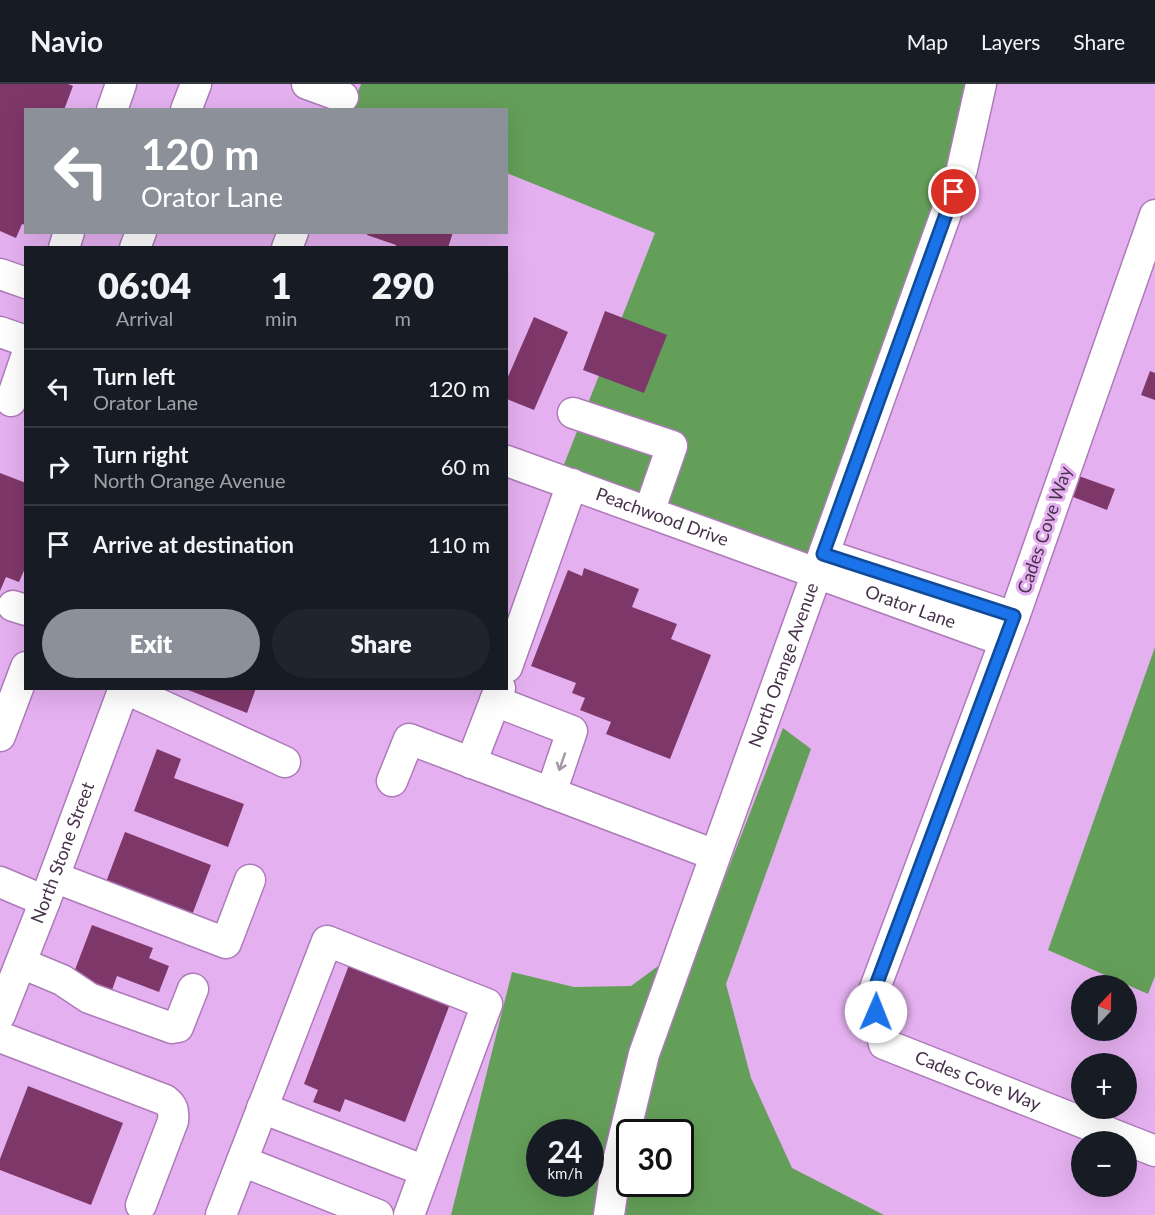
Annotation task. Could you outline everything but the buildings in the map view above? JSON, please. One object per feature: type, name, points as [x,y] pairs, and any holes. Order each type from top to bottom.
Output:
[{"type":"street","points":[[113,108],[121,84]]},
{"type":"street","points":[[187,108],[196,84]]},
{"type":"street","points":[[307,84],[343,97]]},
{"type":"street","name":"North Orange Avenue","points":[[609,1215],[615,1174],[644,1054],[962,169],[981,84]]},
{"type":"street","name":"Cades Cove Way","points":[[1155,215],[1009,629],[872,996],[884,1044],[1155,1151]]},
{"type":"street","points":[[0,274],[24,282]]},
{"type":"street","points":[[0,332],[24,340]]},
{"type":"street","points":[[12,402],[24,363]]},
{"type":"street","points":[[573,413],[672,446],[649,512]]},
{"type":"street","name":"Peachwood Drive","points":[[508,461],[649,512],[820,563]]},
{"type":"street","points":[[508,664],[572,484]]},
{"type":"street","name":"Orator Lane","points":[[820,563],[1009,629]]},
{"type":"street","points":[[0,736],[24,672]]},
{"type":"street","name":"North Stone Street","points":[[0,1015],[123,690]]},
{"type":"street","points":[[128,690],[285,762]]},
{"type":"street","points":[[471,763],[497,695],[573,731],[551,793]]},
{"type":"street","points":[[392,781],[409,739],[715,855]]},
{"type":"street","points":[[0,882],[49,889],[226,943],[250,880]]},
{"type":"street","points":[[221,1215],[327,940],[487,1004],[409,1215]]},
{"type":"street","points":[[21,963],[62,980],[89,998],[172,1028],[178,1026],[193,989]]},
{"type":"street","points":[[0,1037],[165,1100],[171,1105],[174,1113],[173,1121],[141,1205]]},
{"type":"street","points":[[262,1108],[425,1171]]},
{"type":"street","points":[[242,1161],[378,1215]]},
{"type":"green space","points":[[361,84],[969,84],[951,166],[810,556],[563,467],[655,233],[508,173],[508,108],[352,108]]},
{"type":"green space","points":[[1155,647],[1155,976],[1148,994],[1137,989],[1137,975],[1105,975],[1048,950]]},
{"type":"green space","points":[[783,728],[811,749],[726,984],[751,1078],[792,1168],[884,1215],[621,1215],[624,1197],[694,1197],[694,1119],[640,1119],[655,1057]]},
{"type":"green space","points":[[665,961],[623,1119],[616,1119],[616,1144],[604,1189],[604,1119],[526,1119],[526,1197],[602,1197],[597,1215],[451,1215],[512,972],[574,987],[631,986]]},
{"type":"route","points":[[876,1012],[872,996],[1014,616],[823,554],[954,192]]}]
